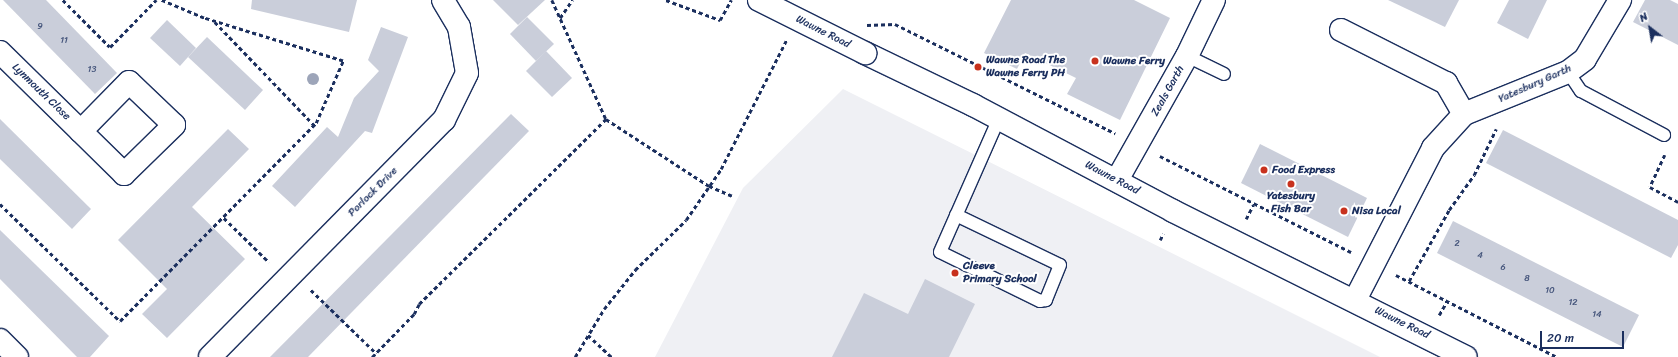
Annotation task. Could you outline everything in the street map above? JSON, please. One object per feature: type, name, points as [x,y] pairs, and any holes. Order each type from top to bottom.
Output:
[{"type":"street","name":"Porlock Drive","points":[[210,357],[444,120],[467,73],[459,27],[443,0]]},
{"type":"street","name":"Wawne Road","points":[[759,0],[866,54],[999,118],[1117,180],[1466,357]]},
{"type":"street","name":"Zeals Garth","points":[[1117,180],[1187,56],[1214,0]]},
{"type":"street","name":"Yatesbury Garth","points":[[1355,300],[1433,148],[1464,114],[1568,72],[1585,59],[1620,0]]},
{"type":"street","points":[[1341,30],[1446,83],[1464,114]]},
{"type":"street","name":"Lynmouth Close","points":[[0,52],[81,132]]},
{"type":"street","points":[[0,340],[16,357]]},
{"type":"lane","points":[[1187,56],[1224,74]]},
{"type":"lane","points":[[1568,72],[1581,91],[1664,135]]},
{"type":"lane","points":[[956,216],[1060,265],[1060,272],[1046,300],[1040,301],[940,252],[999,118]]},
{"type":"path","points":[[63,0],[110,47],[156,0]]},
{"type":"path","points":[[0,204],[120,321],[224,218],[314,125],[343,61],[215,22],[161,0]]},
{"type":"path","points":[[552,0],[606,118],[709,186],[732,196]]},
{"type":"path","points":[[560,18],[572,0]]},
{"type":"path","points":[[666,0],[720,20],[731,0]]},
{"type":"path","points":[[215,22],[314,125]]},
{"type":"path","points":[[575,357],[588,335],[635,270],[686,220],[709,186],[789,35]]},
{"type":"path","points":[[1409,281],[1449,210],[1474,175],[1502,118],[1503,99]]},
{"type":"path","points":[[372,357],[414,314],[419,304],[606,118]]},
{"type":"path","points":[[1668,148],[1650,187],[1678,202]]},
{"type":"path","points":[[224,218],[376,353]]},
{"type":"path","points":[[1447,301],[1557,357]]},
{"type":"path","points":[[588,335],[612,357]]},
{"type":"shaded area","name":"Cleeve Primary School","points":[[843,89],[1380,357],[655,357],[743,188]]},
{"type":"building","points":[[3,0],[46,0],[117,73],[95,94]]},
{"type":"building","points":[[252,0],[357,0],[349,32],[251,9]]},
{"type":"building","points":[[493,0],[545,0],[518,25]]},
{"type":"building","name":"Wawne Ferry","points":[[1011,0],[1134,0],[1170,18],[1120,120],[1067,94],[1076,78],[1025,53],[1017,69],[984,53]]},
{"type":"building","points":[[1388,0],[1459,0],[1445,27]]},
{"type":"building","points":[[1509,0],[1547,0],[1528,39],[1497,23]]},
{"type":"building","points":[[1645,0],[1670,0],[1678,4],[1678,45],[1633,22]]},
{"type":"building","points":[[527,17],[554,44],[536,61],[510,34]]},
{"type":"building","points":[[167,20],[196,48],[180,66],[150,38]]},
{"type":"building","points":[[381,27],[408,37],[372,133],[365,131],[295,207],[272,186],[327,127],[338,137],[354,98],[379,71],[368,60]]},
{"type":"building","points":[[207,37],[263,90],[245,110],[188,57]]},
{"type":"building","points":[[546,51],[572,78],[552,97],[526,71]]},
{"type":"building","points":[[511,114],[529,131],[308,357],[270,357]]},
{"type":"building","points":[[0,119],[91,209],[72,229],[0,159]]},
{"type":"building","points":[[228,129],[249,149],[192,207],[245,259],[167,338],[142,314],[167,289],[118,240]]},
{"type":"building","points":[[1503,130],[1678,220],[1678,245],[1671,258],[1486,163]]},
{"type":"building","points":[[1260,144],[1367,198],[1348,237],[1241,183]]},
{"type":"building","points":[[1453,221],[1639,315],[1623,347],[1437,253]]},
{"type":"building","points":[[0,230],[109,336],[90,357],[77,357],[0,279]]},
{"type":"building","points":[[925,279],[975,304],[949,357],[832,357],[864,293],[908,314]]},
{"type":"place","name":"Wawne Ferry","points":[[1095,61]]},
{"type":"place","name":"Wawne Road The Wawne Ferry PH","points":[[978,67]]},
{"type":"place","name":"Food Express","points":[[1264,170]]},
{"type":"place","name":"Yatesbury Fish Bar","points":[[1291,184]]},
{"type":"place","name":"Nisa Local","points":[[1344,211]]},
{"type":"place","name":"Cleeve Primary School","points":[[955,273]]}]
